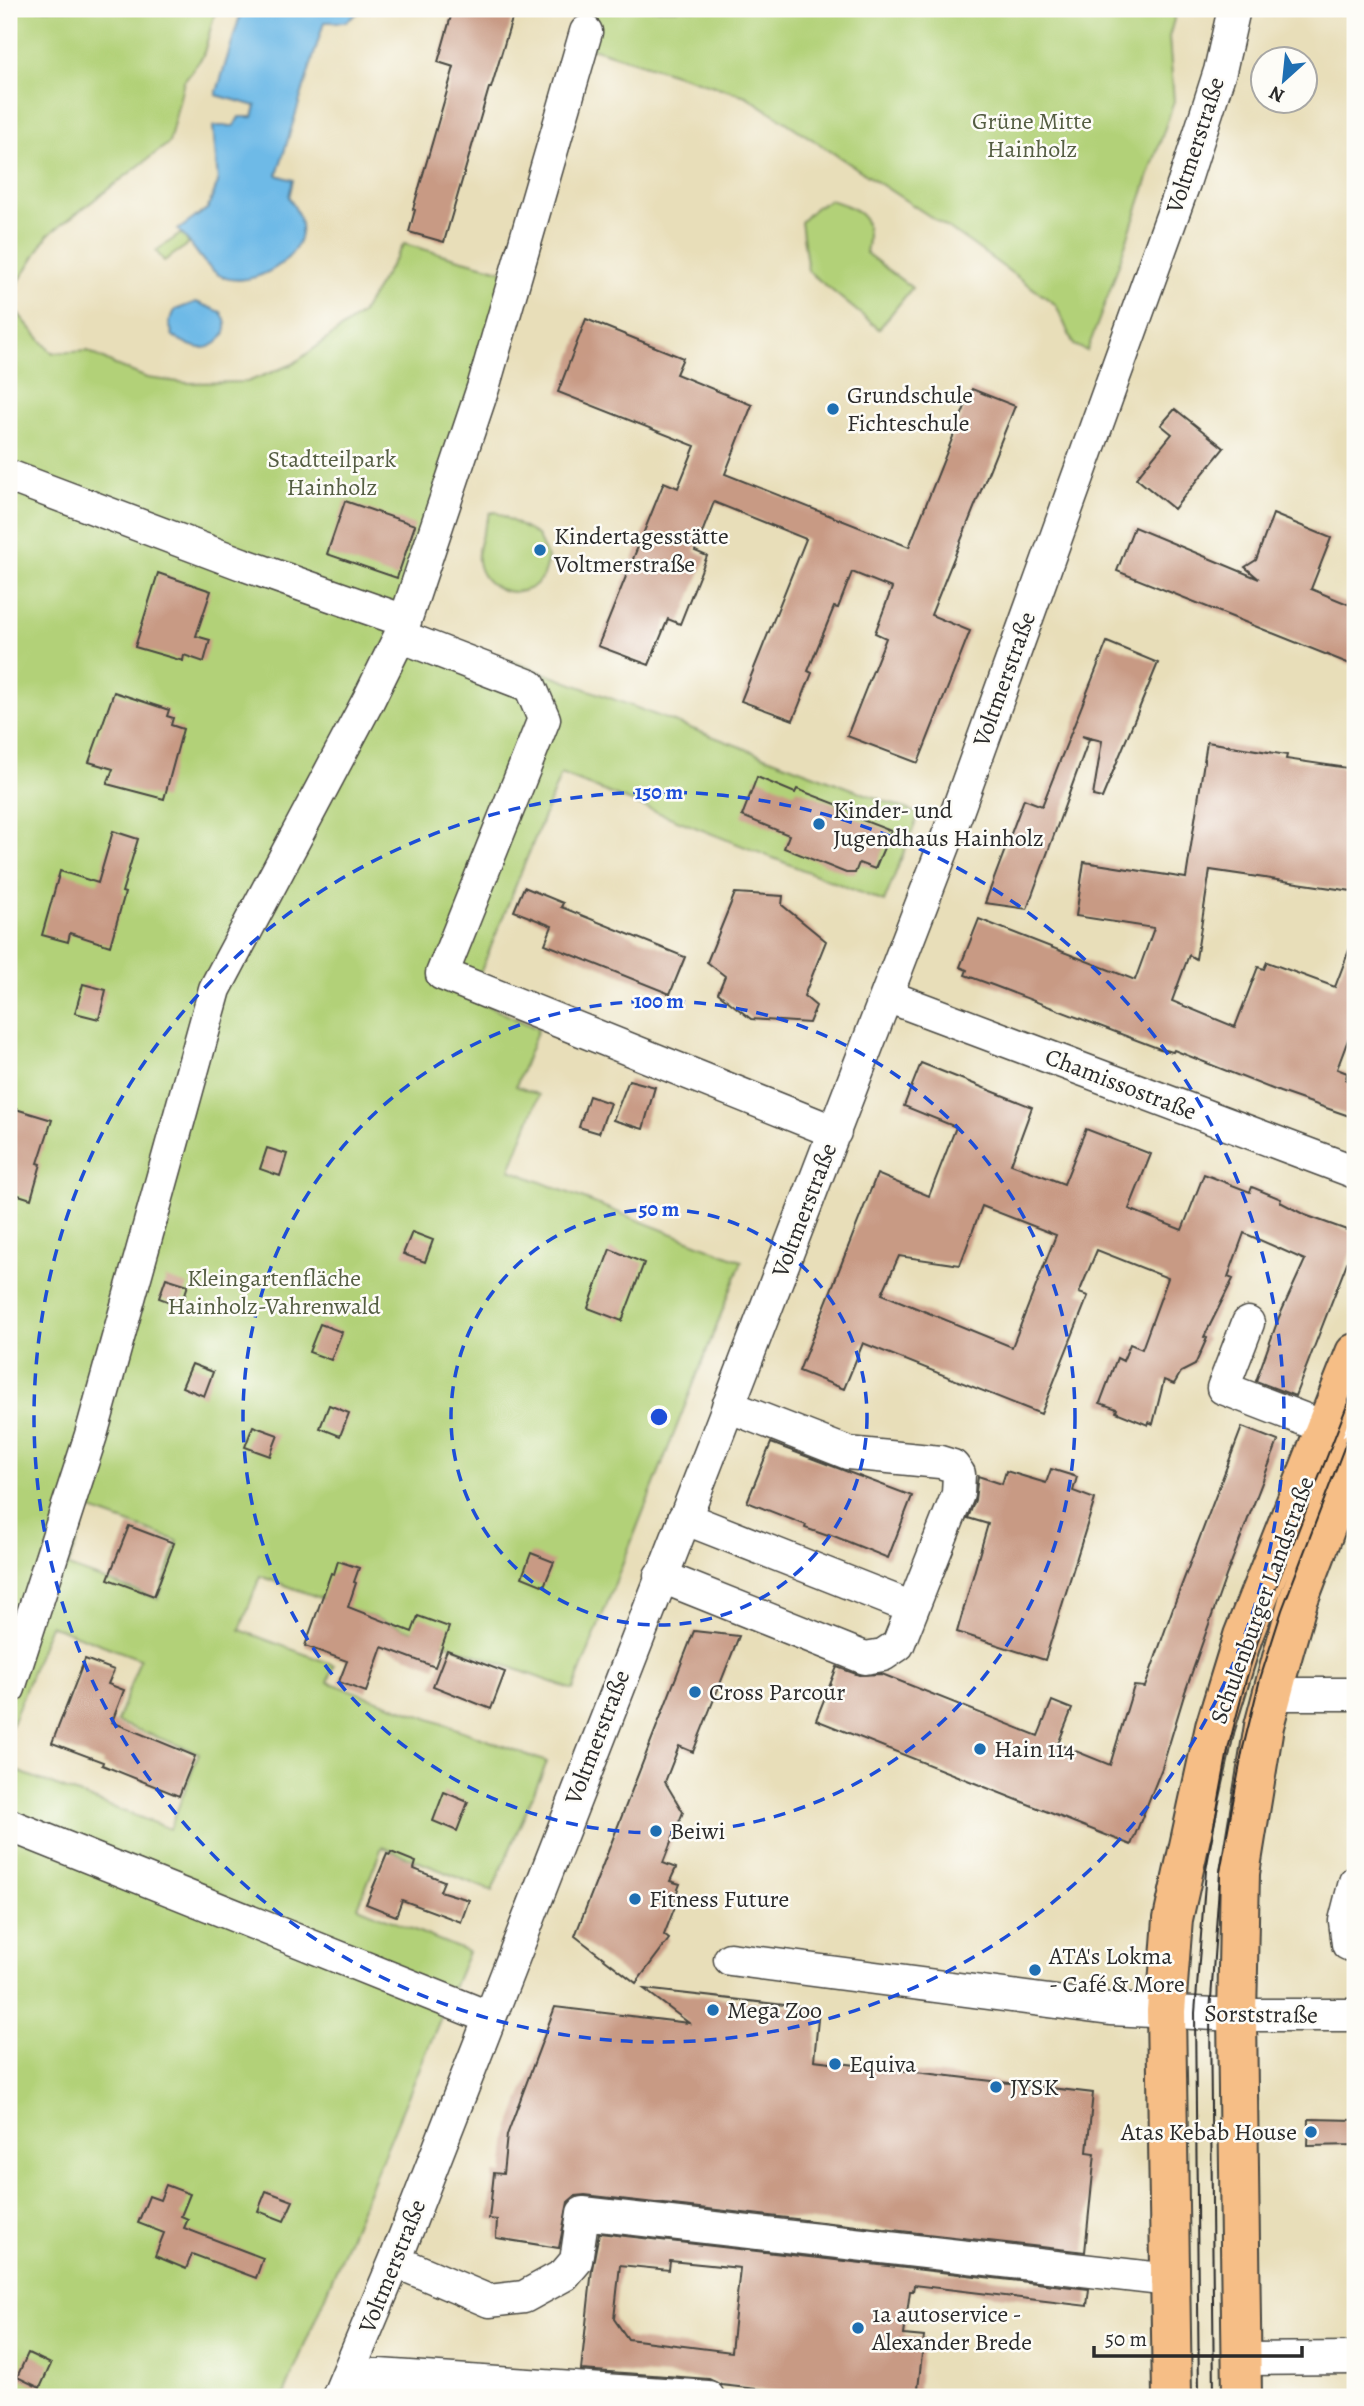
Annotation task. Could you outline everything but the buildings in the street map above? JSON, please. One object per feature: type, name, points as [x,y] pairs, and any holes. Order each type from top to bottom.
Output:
[{"type":"main road","name":"Schulenburger Landstraße","points":[[1172,2397],[1166,2011],[1173,1919],[1214,1727],[1243,1636],[1340,1433],[1355,1353]]},
{"type":"main road","name":"Schulenburger Landstraße","points":[[1242,2397],[1237,2015],[1240,1873],[1264,1726],[1298,1601],[1355,1451]]},
{"type":"street","name":"Voltmerstraße","points":[[344,2385],[395,2261],[835,1132],[957,811],[1184,183],[1220,71],[1234,9]]},
{"type":"street","points":[[9,1688],[91,1434],[215,989],[368,701],[402,629],[483,388],[586,32]]},
{"type":"street","points":[[9,476],[242,564],[402,629],[530,686],[544,719],[442,974],[835,1132]]},
{"type":"street","name":"Chamissostraße","points":[[887,996],[1355,1172]]},
{"type":"street","points":[[1248,1323],[1223,1388],[1340,1433]]},
{"type":"street","points":[[660,1576],[865,1658],[883,1656],[898,1645],[958,1494],[960,1475],[953,1466],[940,1462],[848,1453],[728,1406]]},
{"type":"street","points":[[684,1518],[895,1601]]},
{"type":"street","points":[[1273,1694],[1355,1694]]},
{"type":"street","points":[[9,1825],[488,2017]]},
{"type":"street","points":[[1355,1882],[1345,1921],[1348,1944],[1355,1947]]},
{"type":"street","name":"Sorststraße","points":[[730,1959],[1110,2009],[1237,2015],[1355,2015]]},
{"type":"street","points":[[395,2261],[489,2301],[524,2297],[564,2275],[576,2261],[583,2213],[1170,2280]]},
{"type":"street","points":[[1242,2360],[1355,2358]]},
{"type":"street","points":[[344,2385],[708,2397]]},
{"type":"green space","points":[[9,9],[216,9],[203,56],[184,81],[169,143],[48,235],[9,297]]},
{"type":"green space","name":"Grüne Mitte Hainholz","points":[[593,9],[1177,9],[1169,37],[1174,101],[1087,351],[1074,345],[1056,305],[969,242],[746,96],[582,45]]},
{"type":"green space","points":[[830,200],[851,208],[863,217],[868,231],[866,253],[912,288],[879,329],[808,271],[801,222],[816,207]]},
{"type":"green space","points":[[182,233],[189,244],[164,261],[156,251]]},
{"type":"green space","points":[[404,244],[515,274],[405,621],[919,814],[884,902],[561,774],[470,998],[538,1029],[516,1086],[539,1095],[510,1170],[742,1261],[573,1690],[260,1576],[240,1630],[334,1665],[328,1682],[547,1762],[492,1891],[382,1847],[358,1907],[468,1952],[283,2397],[9,2397],[9,1768],[170,1829],[199,1753],[117,1722],[140,1659],[50,1625],[9,1732],[9,303],[52,353],[88,351],[147,378],[187,383],[247,382],[293,364],[361,314]],"holes":[[[89,1509],[178,1541],[158,1599],[68,1567]]]},
{"type":"green space","points":[[496,512],[537,535],[548,558],[541,579],[524,591],[514,592],[494,586],[486,580],[481,571],[478,561],[480,542],[490,513]]},
{"type":"water","points":[[242,9],[363,9],[346,22],[324,22],[277,175],[293,180],[289,197],[301,223],[298,244],[291,255],[269,272],[242,280],[219,275],[178,230],[208,208],[218,182],[213,126],[234,126],[239,117],[253,117],[256,106],[216,95]]},
{"type":"water","points":[[196,302],[221,312],[226,323],[222,337],[205,348],[186,344],[173,336],[169,323],[175,310]]},
{"type":"tram line","points":[[1199,2397],[1195,2013],[1206,1870],[1229,1745],[1269,1605],[1355,1385]]},
{"type":"tram line","points":[[1214,2397],[1210,2013],[1220,1872],[1243,1748],[1260,1679],[1282,1610],[1355,1419]]},
{"type":"place","name":"Grundschule Fichteschule","points":[[833,409]]},
{"type":"place","name":"Kindertagesstätte Voltmerstraße","points":[[540,550]]},
{"type":"place","name":"Kinder- und Jugendhaus Hainholz","points":[[819,824]]},
{"type":"place","name":"Cross Parcour","points":[[695,1692]]},
{"type":"place","name":"Hain 114","points":[[980,1749]]},
{"type":"place","name":"Beiwi","points":[[656,1831]]},
{"type":"place","name":"Fitness Future","points":[[635,1899]]},
{"type":"place","name":"ATA's Lokma - Café & More","points":[[1035,1970]]},
{"type":"place","name":"Mega Zoo","points":[[713,2010]]},
{"type":"place","name":"Equiva","points":[[835,2064]]},
{"type":"place","name":"JYSK","points":[[996,2087]]},
{"type":"place","name":"Atas Kebab House","points":[[1311,2132]]},
{"type":"place","name":"1a autoservice - Alexander Brede","points":[[858,2328]]},
{"type":"park label","name":"Stadtteilpark Hainholz","points":[[332,473]]},
{"type":"park label","name":"Kleingartenfläche Hainholz-Vahrenwald","points":[[274,1292]]}]
